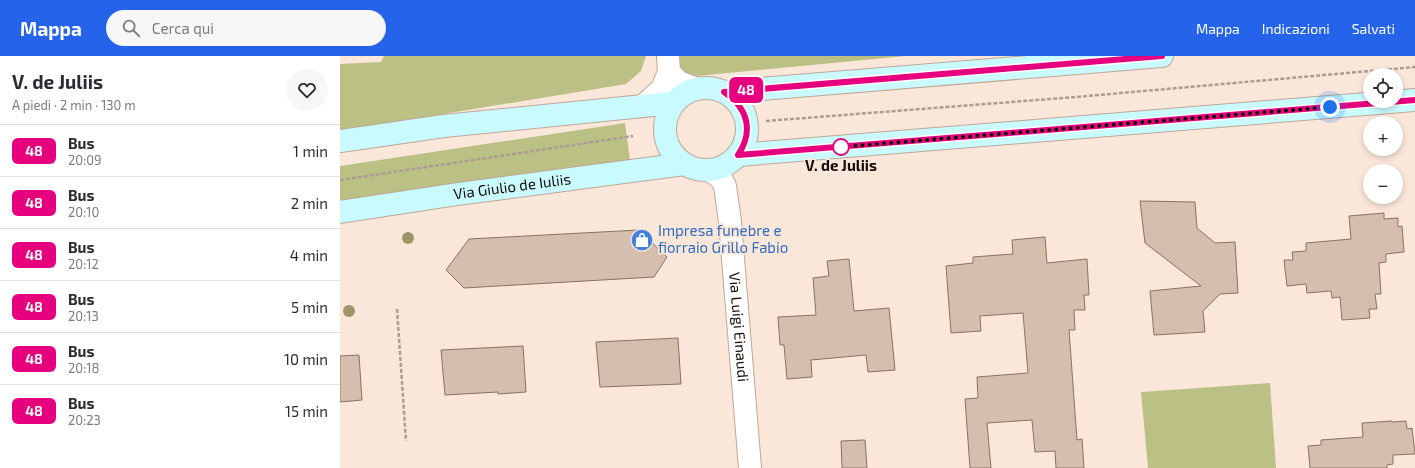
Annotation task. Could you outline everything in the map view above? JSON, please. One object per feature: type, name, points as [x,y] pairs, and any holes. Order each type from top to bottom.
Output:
[{"type":"main road","points":[[724,92],[1162,56]]},
{"type":"main road","points":[[684,164],[674,155],[667,142],[665,129],[667,116],[674,103],[684,94],[697,89],[711,88],[724,92],[733,98],[745,115],[747,125],[744,146],[738,155],[730,162],[710,170]]},
{"type":"main road","points":[[738,155],[1415,100]]},
{"type":"main road","points":[[340,140],[444,126],[674,103]]},
{"type":"main road","name":"Via Giulio de Iuliis","points":[[340,212],[458,194],[684,164],[696,169],[710,170]]},
{"type":"street","points":[[669,64],[679,82],[697,89]]},
{"type":"street","points":[[643,106],[662,89],[669,64]]},
{"type":"street","name":"Via Luigi Einaudi","points":[[710,170],[721,178],[725,186],[730,222],[750,468]]},
{"type":"path","points":[[766,121],[1415,67]]},
{"type":"path","points":[[340,180],[633,136]]},
{"type":"path","points":[[397,309],[406,441]]},
{"type":"green space","points":[[384,56],[646,56],[641,71],[626,84],[340,131],[340,64],[381,62]]},
{"type":"green space","points":[[674,56],[906,56],[697,76],[681,71]]},
{"type":"green space","points":[[625,123],[630,160],[340,203],[340,166]]},
{"type":"green space","points":[[1270,383],[1276,468],[1148,468],[1141,392]]},
{"type":"building","points":[[1140,201],[1195,202],[1197,228],[1215,243],[1235,242],[1238,293],[1220,294],[1203,311],[1205,332],[1154,335],[1150,291],[1201,286],[1145,243]]},
{"type":"building","points":[[1384,213],[1384,219],[1398,218],[1398,227],[1402,226],[1404,252],[1386,254],[1386,262],[1379,263],[1381,294],[1375,294],[1377,309],[1369,309],[1370,318],[1342,320],[1340,297],[1332,298],[1331,291],[1307,293],[1306,284],[1287,286],[1284,260],[1293,260],[1292,252],[1306,251],[1306,243],[1351,239],[1349,216]]},
{"type":"building","points":[[639,230],[667,257],[654,277],[464,288],[446,270],[469,239]]},
{"type":"building","points":[[1045,237],[1047,263],[1087,259],[1089,295],[1084,295],[1085,310],[1074,310],[1075,330],[1069,330],[1077,440],[1082,439],[1084,468],[1056,468],[1055,451],[1035,452],[1032,420],[987,423],[991,468],[970,468],[965,399],[978,398],[977,377],[1028,373],[1023,313],[980,316],[981,331],[951,333],[946,266],[973,263],[973,257],[1013,254],[1012,240]]},
{"type":"building","points":[[849,259],[854,311],[889,308],[895,370],[868,372],[866,355],[811,360],[812,377],[787,379],[784,345],[780,345],[778,317],[816,315],[813,278],[829,276],[827,261]]},
{"type":"building","points":[[678,338],[681,384],[600,387],[596,342]]},
{"type":"building","points":[[523,346],[526,392],[445,395],[441,350]]},
{"type":"building","points":[[359,355],[362,400],[340,402],[340,356]]},
{"type":"building","points":[[1406,421],[1407,429],[1412,428],[1415,454],[1393,455],[1393,464],[1387,465],[1387,468],[1310,468],[1308,446],[1321,445],[1321,440],[1363,437],[1362,423]]},
{"type":"building","points":[[865,440],[867,468],[842,468],[841,441]]},
{"type":"bus line","name":"48","points":[[1162,56],[724,92],[733,98],[745,115],[747,125],[746,136],[744,146],[738,155],[1415,100]]},
{"type":"place","name":"V. de Juliis","points":[[841,147]]},
{"type":"place","name":"Impresa funebre e fiorraio Grillo Fabio","points":[[642,240]]},
{"type":"route","points":[[841,147],[1330,107]]}]
